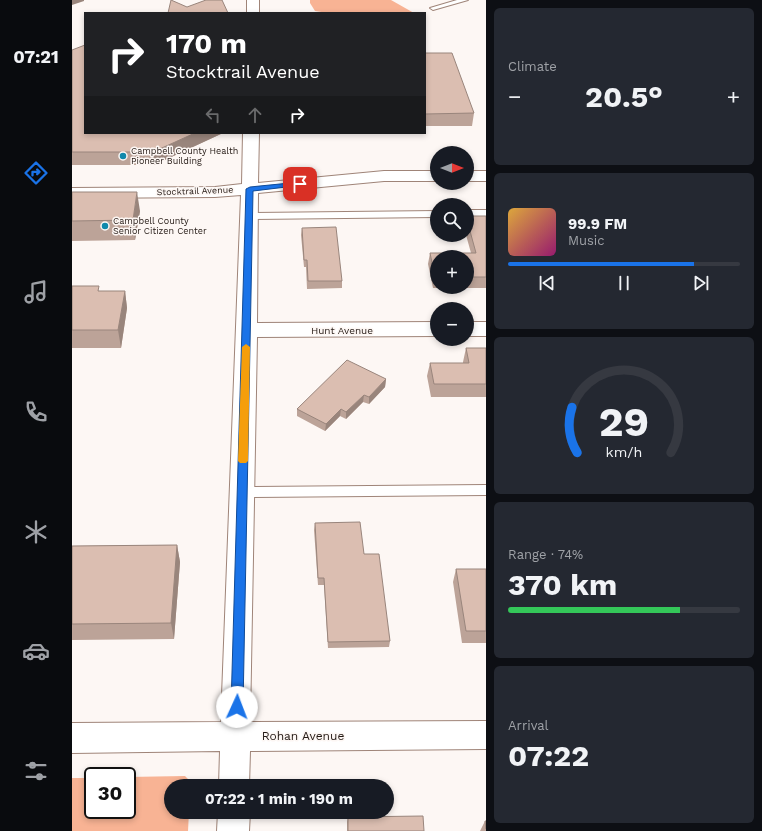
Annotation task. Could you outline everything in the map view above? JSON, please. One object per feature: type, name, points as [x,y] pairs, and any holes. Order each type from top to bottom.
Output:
[{"type":"street","points":[[253,0],[253,12]]},
{"type":"street","points":[[234,779],[247,330],[250,134]]},
{"type":"street","name":"Stocktrail Avenue","points":[[72,193],[216,192],[384,176],[430,176]]},
{"type":"street","points":[[474,176],[486,176]]},
{"type":"street","name":"Hunt Avenue","points":[[247,330],[430,329]]},
{"type":"street","points":[[474,329],[486,329]]},
{"type":"street","name":"Rohan Avenue","points":[[72,738],[486,735]]},
{"type":"street","points":[[233,831],[234,819]]},
{"type":"lane","points":[[433,8],[465,0]]},
{"type":"lane","points":[[474,213],[486,213]]},
{"type":"lane","points":[[249,216],[430,214]]},
{"type":"lane","points":[[242,492],[486,490]]},
{"type":"shaded area","points":[[310,0],[391,0],[412,12],[322,12],[315,11],[310,3]]},
{"type":"shaded area","points":[[185,776],[188,779],[164,779],[164,819],[189,819],[188,831],[72,831],[72,778],[84,778],[84,819],[136,819],[136,777]]},
{"type":"building","points":[[171,0],[187,7],[206,0],[222,0],[228,12],[168,12]]},
{"type":"building","points":[[84,45],[84,134],[193,134],[153,152],[72,152],[72,50]]},
{"type":"building","points":[[426,53],[452,53],[474,113],[426,114]]},
{"type":"building","points":[[72,192],[137,192],[133,220],[72,221]]},
{"type":"building","points":[[474,216],[486,216],[486,277],[474,277],[474,253],[476,253],[473,242]]},
{"type":"building","points":[[336,227],[342,281],[308,281],[307,260],[304,260],[302,228]]},
{"type":"building","points":[[72,286],[99,286],[98,291],[125,291],[118,330],[72,330]]},
{"type":"building","points":[[466,348],[486,348],[486,384],[434,384],[430,363],[469,363]]},
{"type":"building","points":[[347,360],[386,379],[369,397],[364,395],[346,412],[341,409],[326,424],[297,409]]},
{"type":"building","points":[[360,522],[364,554],[379,554],[390,641],[328,642],[324,578],[318,578],[315,523]]},
{"type":"building","points":[[177,545],[171,623],[72,624],[72,546]]},
{"type":"building","points":[[456,569],[486,569],[486,631],[466,631]]},
{"type":"building","points":[[394,816],[423,816],[424,831],[348,831],[348,819],[394,819]]},
{"type":"slow traffic","points":[[243,461],[246,347]]},
{"type":"place","name":"Campbell County Health Pioneer Building","points":[[123,156]]},
{"type":"place","name":"Campbell County Senior Citizen Center","points":[[105,226]]},
{"type":"route","points":[[237,707],[250,189],[300,184]]}]
